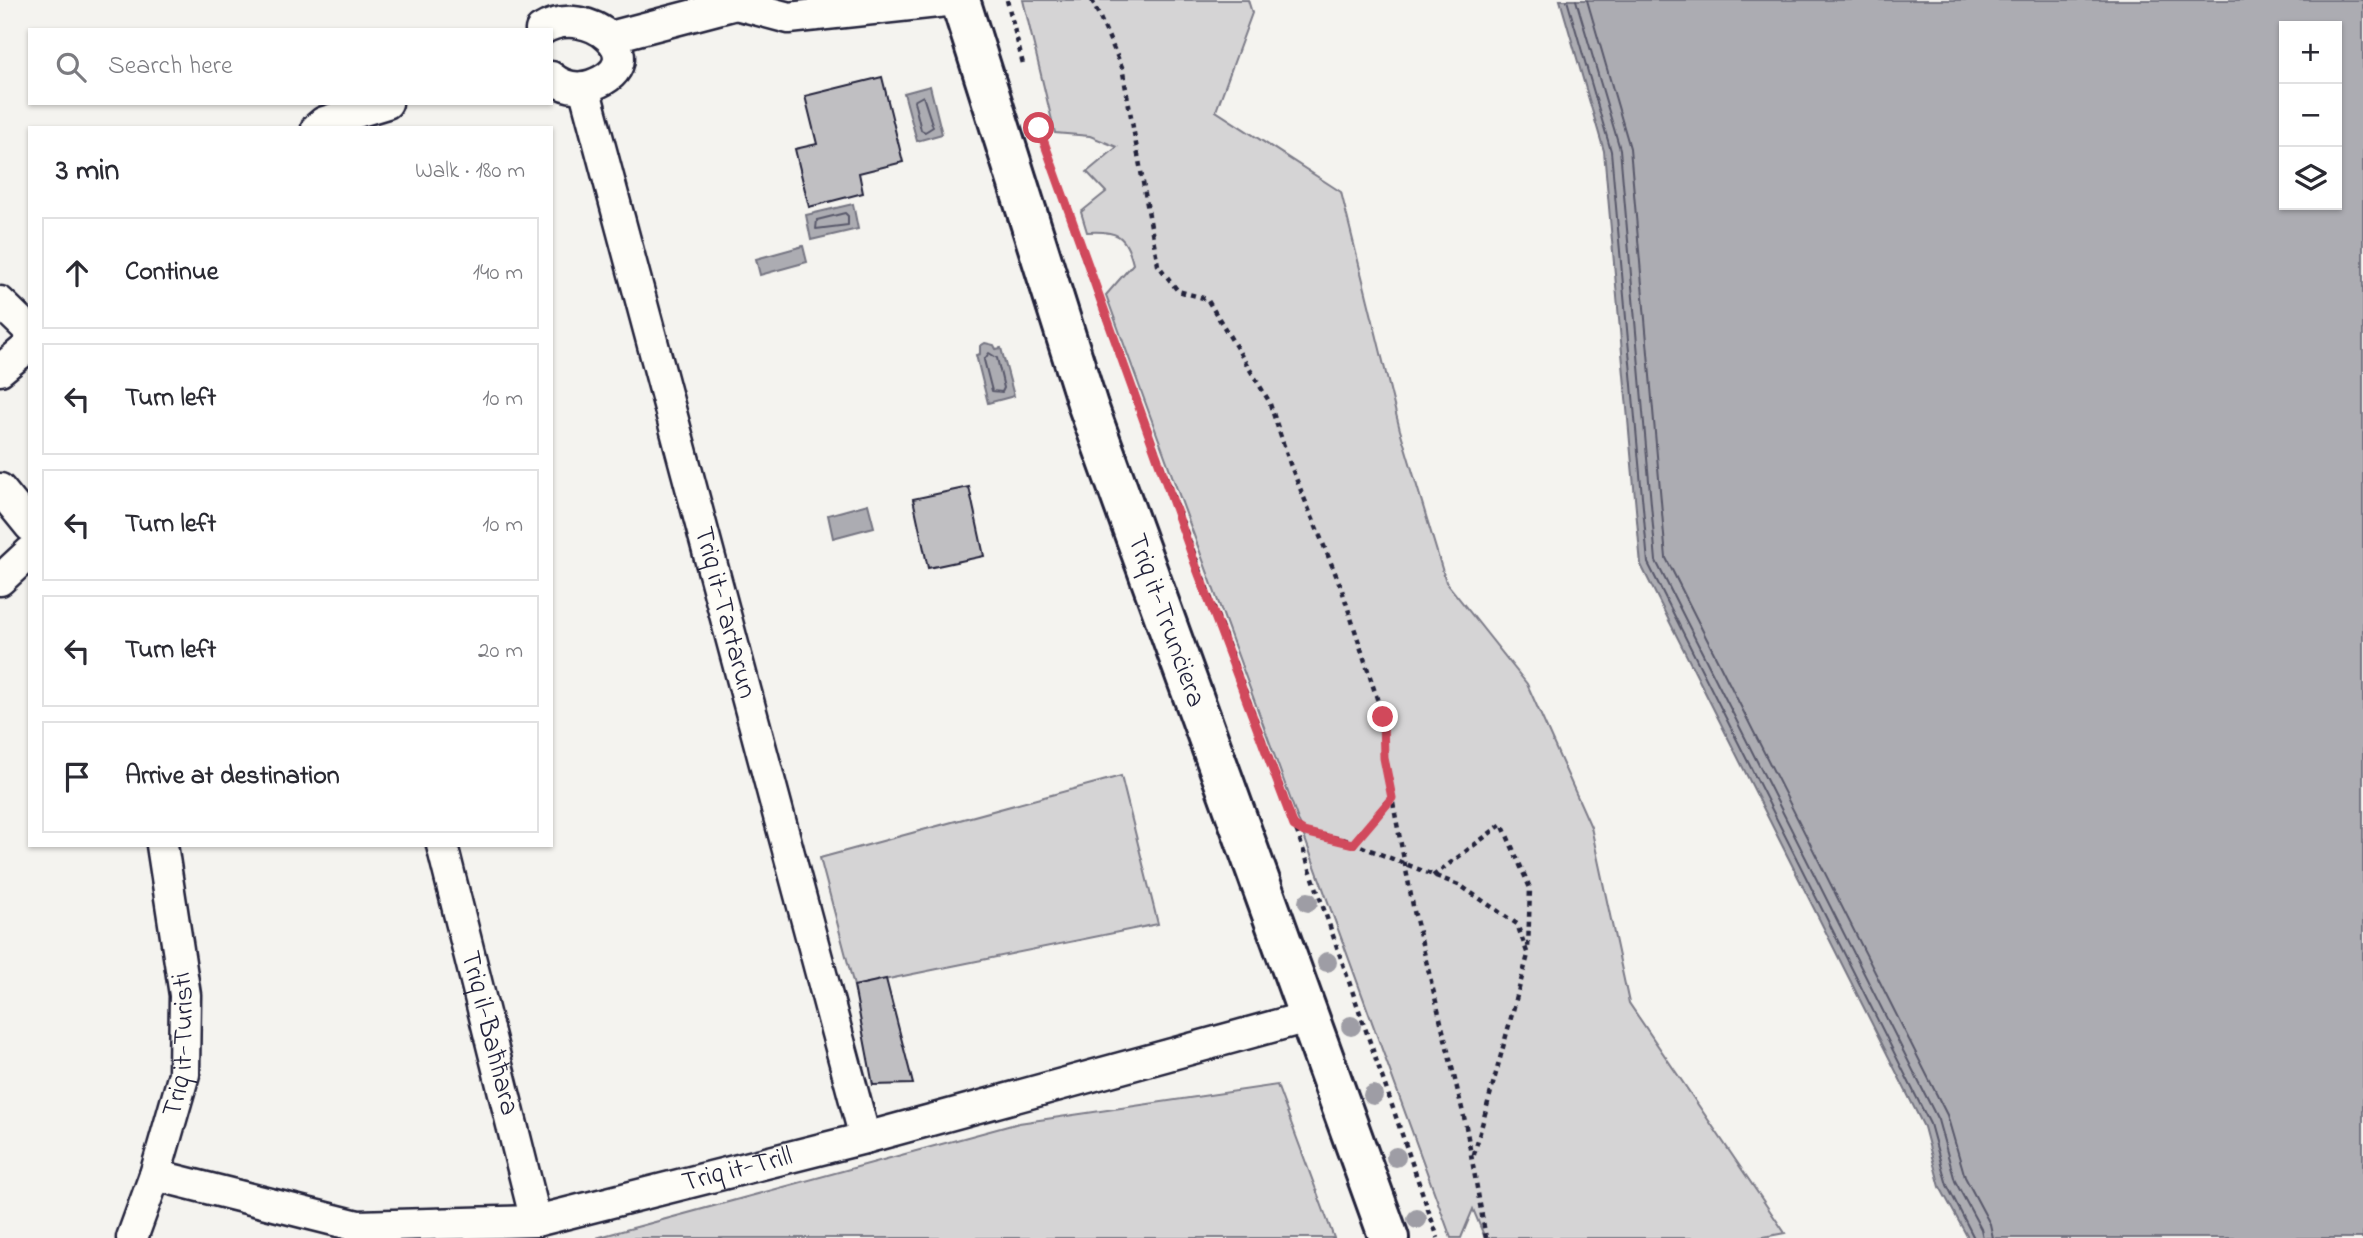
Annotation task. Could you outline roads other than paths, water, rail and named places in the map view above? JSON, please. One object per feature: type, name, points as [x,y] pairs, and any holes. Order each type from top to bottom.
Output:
[{"type":"street","points":[[618,35],[737,2],[789,18],[958,0]]},
{"type":"street","name":"Triq it-Trunċiera","points":[[958,0],[1088,406],[1255,873],[1311,1016],[1389,1238]]},
{"type":"street","points":[[542,28],[550,18],[568,4],[596,10],[607,18],[618,35],[620,49],[612,69],[597,83],[584,88],[570,87],[553,78]]},
{"type":"street","name":"Triq it-Tartarun","points":[[584,88],[865,1138]]},
{"type":"street","points":[[319,126],[324,122],[380,105]]},
{"type":"street","points":[[0,302],[28,329]]},
{"type":"street","points":[[0,370],[28,347]]},
{"type":"street","points":[[0,489],[28,524]]},
{"type":"street","points":[[0,580],[28,554]]},
{"type":"street","name":"Triq it-Turisti","points":[[132,1238],[155,1175],[184,1074],[185,995],[162,847]]},
{"type":"street","name":"Triq il-Baħħara","points":[[442,847],[536,1221]]},
{"type":"street","name":"Triq it-Trill","points":[[155,1175],[358,1226],[536,1221],[865,1138],[1311,1016]]},
{"type":"water","points":[[1560,0],[2363,0],[2363,1238],[1968,1238],[1940,1187],[1924,1127],[1641,565],[1604,151]]},
{"type":"water","points":[[930,86],[942,134],[917,141],[904,93]]},
{"type":"water","points":[[853,204],[858,229],[811,240],[806,215]]},
{"type":"water","points":[[803,246],[807,262],[760,275],[756,259]]},
{"type":"water","points":[[985,343],[994,345],[996,349],[1001,348],[1014,396],[988,403],[976,355],[980,354],[980,346]]},
{"type":"water","points":[[868,504],[874,527],[833,538],[828,515]]}]
